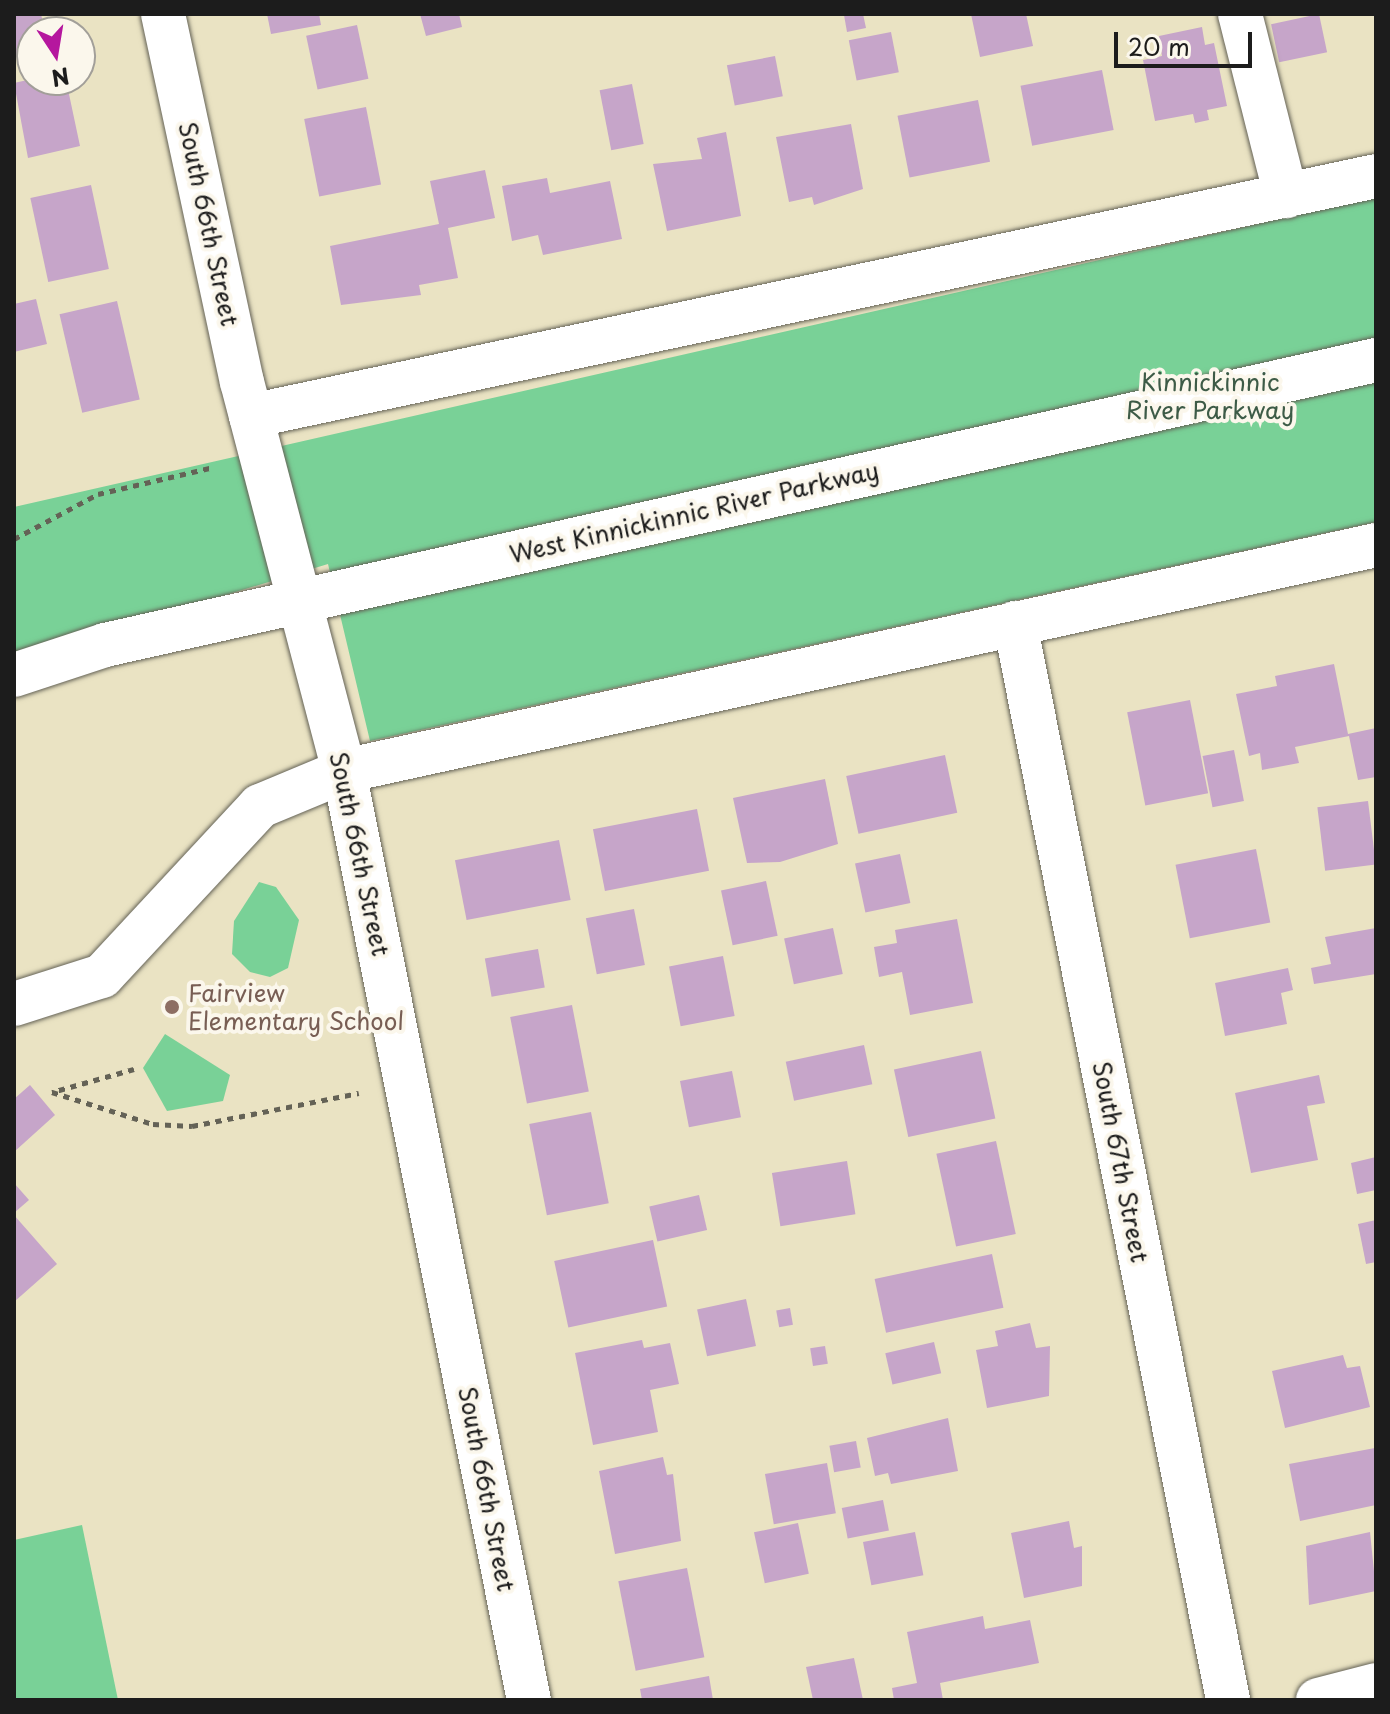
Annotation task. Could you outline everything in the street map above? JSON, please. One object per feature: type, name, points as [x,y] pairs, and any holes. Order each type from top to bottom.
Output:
[{"type":"street","name":"South 66th Street","points":[[163,14],[251,416],[344,771],[529,1700]]},
{"type":"street","points":[[1240,14],[1286,196]]},
{"type":"street","points":[[251,416],[1376,176]]},
{"type":"street","name":"West Kinnickinnic River Parkway","points":[[14,675],[105,645],[1376,360]]},
{"type":"street","points":[[14,1004],[102,976],[260,806],[344,771],[1376,545]]},
{"type":"street","name":"South 67th Street","points":[[1015,623],[1228,1700]]},
{"type":"street","points":[[1318,1700],[1376,1685]]},
{"type":"path","points":[[14,539],[98,494],[214,467]]},
{"type":"path","points":[[134,1069],[52,1092],[153,1124],[192,1126],[359,1093]]},
{"type":"green space","name":"Kinnickinnic River Parkway","points":[[1376,197],[1376,522],[370,741],[328,564],[14,659],[14,507]]},
{"type":"green space","points":[[259,882],[276,887],[299,920],[288,968],[270,977],[250,972],[232,954],[234,921]]},
{"type":"green space","points":[[165,1034],[230,1075],[223,1101],[167,1111],[143,1068]]},
{"type":"green space","points":[[82,1525],[118,1700],[14,1700],[14,1540]]},
{"type":"building","points":[[14,14],[41,14],[16,16],[14,56]]},
{"type":"building","points":[[267,14],[319,14],[321,25],[271,34]]},
{"type":"building","points":[[420,14],[459,14],[462,27],[426,36]]},
{"type":"building","points":[[863,14],[866,28],[847,32],[844,15]]},
{"type":"building","points":[[971,14],[1026,14],[1033,46],[980,57]]},
{"type":"building","points":[[1319,14],[1327,52],[1279,62],[1271,24]]},
{"type":"building","points":[[357,25],[368,79],[318,90],[306,36]]},
{"type":"building","points":[[1202,27],[1205,45],[1214,43],[1227,106],[1207,110],[1209,120],[1195,123],[1193,114],[1155,121],[1143,60],[1162,56],[1159,36]]},
{"type":"building","points":[[891,32],[899,72],[857,80],[849,40]]},
{"type":"building","points":[[775,56],[783,96],[735,106],[727,65]]},
{"type":"building","points":[[1102,70],[1114,130],[1032,146],[1021,86]]},
{"type":"building","points":[[632,84],[644,144],[611,150],[600,90]]},
{"type":"building","points":[[16,96],[69,96],[80,146],[28,158]]},
{"type":"building","points":[[978,100],[990,162],[910,177],[898,116]]},
{"type":"building","points":[[366,107],[381,185],[319,197],[304,119]]},
{"type":"building","points":[[851,124],[863,189],[814,205],[812,197],[789,202],[776,137]]},
{"type":"building","points":[[726,132],[741,216],[667,231],[653,164],[702,159],[697,138]]},
{"type":"building","points":[[485,170],[495,218],[448,228],[458,278],[419,285],[421,295],[341,305],[330,246],[439,224],[430,181]]},
{"type":"building","points":[[547,178],[550,193],[610,181],[622,239],[543,255],[538,235],[512,241],[502,186]]},
{"type":"building","points":[[91,185],[109,269],[48,282],[30,198]]},
{"type":"building","points":[[36,299],[47,344],[14,352],[14,304]]},
{"type":"building","points":[[117,301],[140,399],[82,413],[60,314]]},
{"type":"building","points":[[1334,664],[1348,734],[1376,728],[1376,777],[1358,780],[1349,736],[1295,747],[1299,763],[1262,770],[1260,753],[1249,756],[1236,694],[1277,686],[1275,676]]},
{"type":"building","points":[[1190,700],[1208,793],[1145,805],[1127,712]]},
{"type":"building","points":[[1234,750],[1244,801],[1213,807],[1203,756]]},
{"type":"building","points":[[945,755],[957,813],[858,834],[846,776]]},
{"type":"building","points":[[825,779],[838,844],[780,862],[747,863],[733,798]]},
{"type":"building","points":[[1368,801],[1376,865],[1325,871],[1317,807]]},
{"type":"building","points":[[697,809],[709,871],[605,891],[593,829]]},
{"type":"building","points":[[559,840],[571,900],[467,920],[455,860]]},
{"type":"building","points":[[1256,849],[1270,923],[1190,938],[1176,865]]},
{"type":"building","points":[[900,854],[910,903],[865,912],[855,864]]},
{"type":"building","points":[[766,881],[778,936],[733,945],[721,891]]},
{"type":"building","points":[[634,909],[645,965],[597,974],[586,918]]},
{"type":"building","points":[[957,919],[973,1003],[910,1015],[902,972],[879,977],[874,947],[897,943],[895,930]]},
{"type":"building","points":[[833,928],[843,974],[794,984],[784,938]]},
{"type":"building","points":[[1376,928],[1376,974],[1314,984],[1311,968],[1331,964],[1325,937]]},
{"type":"building","points":[[538,949],[545,987],[492,997],[485,958]]},
{"type":"building","points":[[723,956],[735,1016],[681,1026],[669,966]]},
{"type":"building","points":[[1288,968],[1293,990],[1281,993],[1287,1024],[1225,1036],[1215,983]]},
{"type":"building","points":[[572,1005],[589,1091],[527,1103],[510,1017]]},
{"type":"building","points":[[864,1045],[872,1084],[794,1101],[786,1062]]},
{"type":"building","points":[[981,1051],[995,1118],[908,1137],[894,1070]]},
{"type":"building","points":[[732,1071],[741,1117],[689,1127],[680,1081]]},
{"type":"building","points":[[1319,1075],[1325,1103],[1307,1106],[1318,1160],[1251,1173],[1235,1093]]},
{"type":"building","points":[[30,1085],[55,1115],[14,1152],[14,1099]]},
{"type":"building","points":[[591,1112],[609,1203],[547,1215],[529,1124]]},
{"type":"building","points":[[996,1141],[1016,1234],[956,1247],[936,1154]]},
{"type":"building","points":[[1376,1157],[1376,1190],[1357,1194],[1351,1163]]},
{"type":"building","points":[[847,1161],[855,1214],[780,1226],[772,1173]]},
{"type":"building","points":[[14,1183],[29,1200],[14,1213]]},
{"type":"building","points":[[699,1195],[707,1230],[657,1242],[649,1206]]},
{"type":"building","points":[[14,1215],[57,1264],[14,1302]]},
{"type":"building","points":[[1376,1220],[1376,1262],[1366,1264],[1358,1224]]},
{"type":"building","points":[[653,1240],[667,1307],[568,1328],[554,1261]]},
{"type":"building","points":[[992,1254],[1003,1308],[886,1333],[875,1279]]},
{"type":"building","points":[[746,1299],[756,1346],[707,1356],[697,1309]]},
{"type":"building","points":[[790,1308],[793,1325],[779,1327],[776,1310]]},
{"type":"building","points":[[1030,1323],[1036,1348],[1050,1346],[1049,1396],[987,1408],[976,1350],[998,1346],[995,1331]]},
{"type":"building","points":[[642,1340],[644,1348],[670,1343],[679,1384],[650,1390],[658,1432],[593,1445],[575,1353]]},
{"type":"building","points":[[934,1342],[941,1373],[892,1384],[885,1353]]},
{"type":"building","points":[[825,1346],[828,1364],[813,1366],[810,1348]]},
{"type":"building","points":[[1343,1355],[1347,1368],[1360,1366],[1370,1407],[1285,1428],[1272,1371]]},
{"type":"building","points":[[948,1418],[958,1471],[891,1484],[888,1473],[875,1476],[867,1438]]},
{"type":"building","points":[[856,1441],[861,1468],[834,1472],[829,1446]]},
{"type":"building","points":[[1375,1448],[1376,1505],[1300,1521],[1289,1464]]},
{"type":"building","points":[[663,1457],[667,1475],[673,1474],[681,1541],[615,1554],[599,1471]]},
{"type":"building","points":[[827,1463],[836,1513],[774,1524],[765,1474]]},
{"type":"building","points":[[883,1500],[889,1530],[848,1538],[842,1508]]},
{"type":"building","points":[[1069,1521],[1074,1548],[1082,1546],[1082,1586],[1024,1598],[1011,1533]]},
{"type":"building","points":[[798,1523],[809,1574],[765,1583],[754,1532]]},
{"type":"building","points":[[915,1532],[923,1575],[871,1585],[863,1542]]},
{"type":"building","points":[[1370,1532],[1376,1591],[1309,1605],[1306,1546]]},
{"type":"building","points":[[687,1568],[704,1657],[636,1671],[618,1581]]},
{"type":"building","points":[[983,1616],[985,1629],[1030,1620],[1039,1663],[940,1683],[943,1700],[894,1700],[892,1688],[917,1683],[907,1632]]},
{"type":"building","points":[[854,1658],[863,1700],[813,1700],[806,1667]]},
{"type":"building","points":[[709,1676],[713,1700],[642,1700],[640,1689]]},
{"type":"place","name":"Fairview Elementary School","points":[[172,1007]]}]
